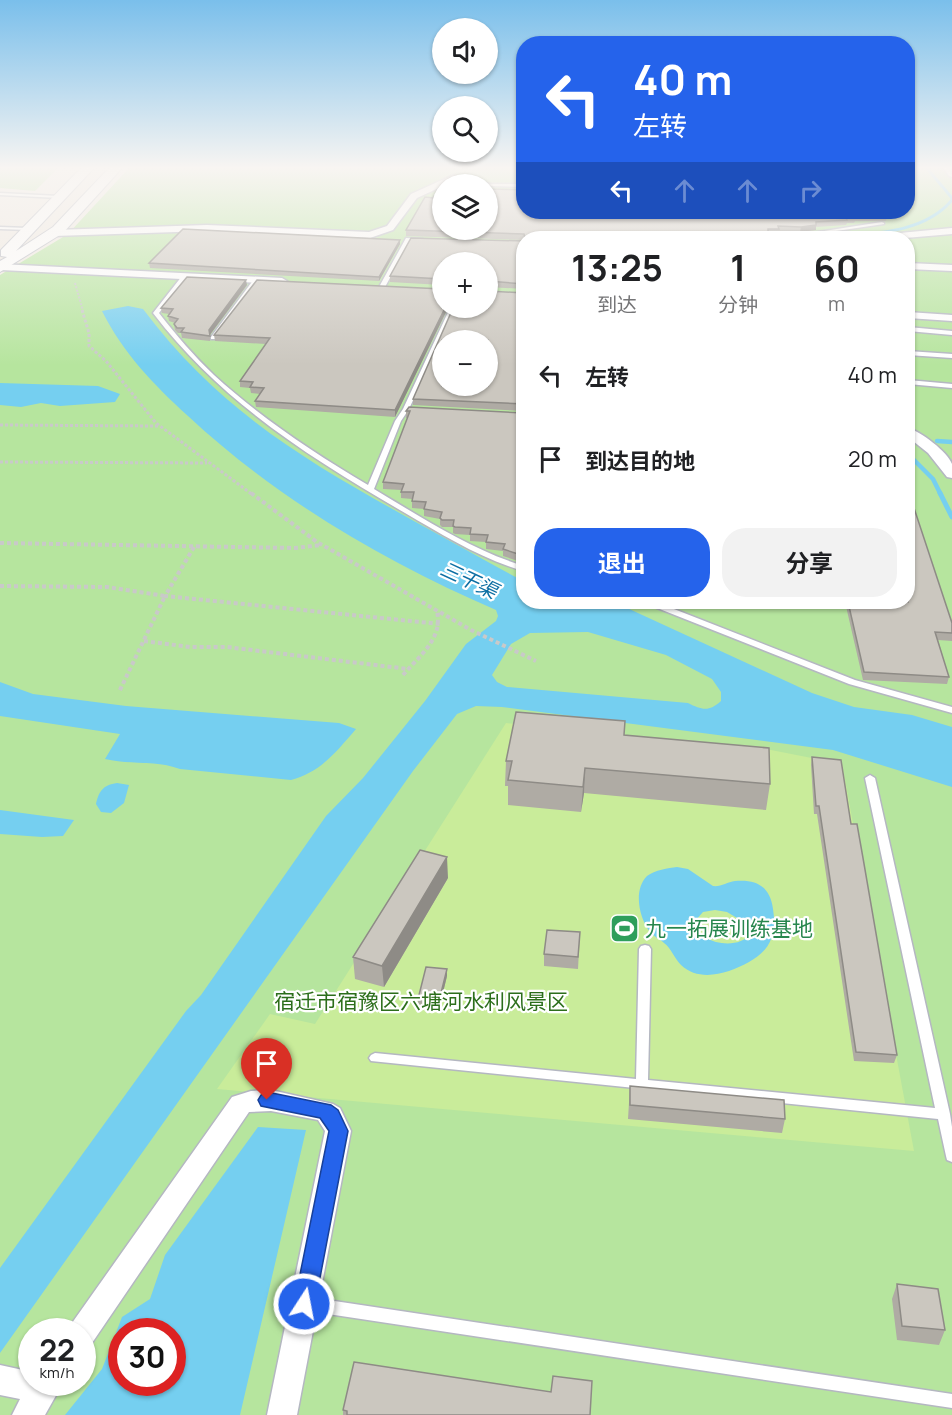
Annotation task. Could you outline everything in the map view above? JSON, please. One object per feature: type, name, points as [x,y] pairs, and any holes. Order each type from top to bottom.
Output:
[{"type":"main road","points":[[0,265],[25,233]]},
{"type":"main road","points":[[0,265],[54,233]]},
{"type":"street","points":[[319,233],[370,235],[376,233]]},
{"type":"street","points":[[915,235],[931,233]]},
{"type":"street","points":[[0,265],[290,282]]},
{"type":"street","points":[[915,266],[952,268]]},
{"type":"street","points":[[915,315],[952,318]]},
{"type":"street","points":[[915,436],[945,462],[952,474]]},
{"type":"street","points":[[93,1318],[241,1104],[252,1100],[267,1100],[324,1111],[331,1116],[338,1131],[282,1415]]},
{"type":"street","points":[[27,1415],[28,1396]]},
{"type":"lane","points":[[381,286],[408,239],[431,240]]},
{"type":"lane","points":[[184,277],[156,313],[168,330],[216,379],[265,420],[370,490],[488,556],[516,565]]},
{"type":"lane","points":[[213,338],[256,280]]},
{"type":"lane","points":[[370,490],[398,421],[406,409],[448,318]]},
{"type":"lane","points":[[915,330],[952,333]]},
{"type":"lane","points":[[915,353],[952,356]]},
{"type":"lane","points":[[915,383],[952,386]]},
{"type":"lane","points":[[406,409],[418,409]]},
{"type":"lane","points":[[668,609],[852,682],[952,710]]},
{"type":"lane","points":[[870,778],[946,1106],[952,1156]]},
{"type":"lane","points":[[642,1084],[645,949]]},
{"type":"lane","points":[[375,1058],[642,1084],[946,1106]]},
{"type":"lane","points":[[304,1304],[952,1401]]},
{"type":"path","points":[[72,271],[89,333],[89,346],[106,361],[160,426],[322,545],[471,630],[536,661]]},
{"type":"path","points":[[0,425],[160,426]]},
{"type":"path","points":[[0,462],[208,463]]},
{"type":"path","points":[[0,543],[295,548],[322,545]]},
{"type":"path","points":[[119,692],[165,596],[194,547]]},
{"type":"path","points":[[0,586],[107,587],[165,596],[440,624]]},
{"type":"path","points":[[403,675],[435,638],[440,624],[437,610]]},
{"type":"path","points":[[144,641],[190,647],[227,647],[408,669]]},
{"type":"green space","name":"宿迁市宿豫区六塘河水利风景区","points":[[69,233],[432,233],[432,240],[498,240],[498,233],[516,233],[516,609],[915,609],[915,233],[952,233],[952,1415],[0,1415],[0,275]]},
{"type":"green space","name":"九一拓展训练基地","points":[[506,723],[771,750],[842,764],[914,1151],[217,1089],[270,1014],[315,1024]]},
{"type":"water","name":"三干渠","points":[[128,306],[143,309],[174,347],[206,380],[240,410],[275,436],[350,484],[516,577],[516,609],[629,609],[812,693],[854,707],[912,715],[952,727],[952,787],[833,750],[502,707],[476,706],[457,714],[413,771],[25,1318],[18,1318],[18,1328],[0,1353],[0,1268],[186,1011],[201,995],[326,816],[363,778],[425,701],[466,644],[496,621],[498,616],[496,610],[373,549],[295,501],[258,475],[222,446],[163,392],[129,355],[102,311]],"holes":[[[588,632],[666,655],[712,679],[721,692],[721,701],[705,709],[688,703],[507,687],[497,682],[492,675],[511,644],[530,633]]]},
{"type":"water","points":[[0,383],[98,386],[120,394],[115,402],[60,406],[41,403],[21,407],[0,405]]},
{"type":"water","points":[[0,682],[33,694],[126,706],[339,723],[356,729],[335,753],[319,766],[291,780],[180,769],[152,763],[114,761],[105,759],[120,734],[0,716]]},
{"type":"water","points":[[117,783],[129,785],[124,803],[111,813],[101,812],[96,804],[100,792],[108,785]]},
{"type":"water","points":[[0,810],[74,820],[63,836],[0,834]]},
{"type":"water","points":[[677,867],[688,869],[713,886],[735,881],[749,881],[761,886],[769,895],[774,918],[771,940],[763,952],[741,966],[724,973],[697,974],[681,965],[666,945],[650,932],[639,904],[640,889],[647,876]],"holes":[[[715,910],[727,912],[747,924],[750,934],[744,939],[737,942],[718,942],[710,940],[697,929],[695,921],[703,912]]]},
{"type":"water","points":[[258,1127],[306,1130],[240,1415],[65,1415],[80,1396],[96,1396],[96,1376],[102,1369],[108,1353],[108,1396],[186,1396],[186,1318],[122,1318],[150,1299],[165,1255]]},
{"type":"building","points":[[179,233],[263,233],[400,240],[379,277],[149,263]]},
{"type":"building","points":[[411,238],[516,241],[516,283],[498,282],[498,252],[432,252],[432,278],[390,276]]},
{"type":"building","points":[[187,277],[246,280],[209,330],[210,336],[181,332],[184,328],[177,328],[174,324],[178,319],[168,316],[173,309],[161,308]]},
{"type":"building","points":[[257,280],[432,289],[432,318],[440,318],[434,330],[432,330],[432,335],[395,410],[255,401],[264,388],[250,387],[253,382],[240,381],[270,338],[214,335]]},
{"type":"building","points":[[498,292],[516,293],[516,404],[413,399],[432,356],[432,396],[498,396],[498,330],[443,330],[449,318],[498,318]]},
{"type":"building","points":[[409,407],[516,413],[516,553],[503,549],[505,544],[486,542],[488,535],[470,534],[471,528],[455,527],[453,526],[454,520],[442,520],[440,518],[442,512],[424,509],[426,502],[412,501],[414,492],[401,492],[404,484],[383,482],[410,411],[406,411]]},
{"type":"building","points":[[915,511],[952,623],[952,633],[935,632],[949,677],[864,672],[850,609],[915,609]]},
{"type":"building","points":[[516,712],[625,721],[624,735],[769,748],[770,784],[585,768],[583,787],[508,780],[512,761],[506,761]]},
{"type":"building","points":[[812,757],[841,760],[851,824],[857,824],[897,1055],[856,1052],[819,806],[816,806]]},
{"type":"building","points":[[420,850],[447,857],[382,966],[353,957]]},
{"type":"building","points":[[547,930],[580,932],[578,957],[544,954]]},
{"type":"building","points":[[426,967],[447,969],[439,1001],[418,999]]},
{"type":"building","points":[[630,1086],[784,1100],[785,1119],[630,1105]]},
{"type":"building","points":[[897,1284],[938,1289],[945,1330],[902,1326]]},
{"type":"building","points":[[354,1362],[551,1392],[553,1376],[592,1381],[590,1415],[347,1415],[347,1411],[343,1410]]},
{"type":"waterway","points":[[937,441],[952,442]]},
{"type":"waterway","points":[[915,461],[933,479],[952,517]]},
{"type":"place","name":"九一拓展训练基地","points":[[624,929]]},
{"type":"route","points":[[267,1100],[324,1111],[331,1116],[338,1131],[304,1304]]}]
